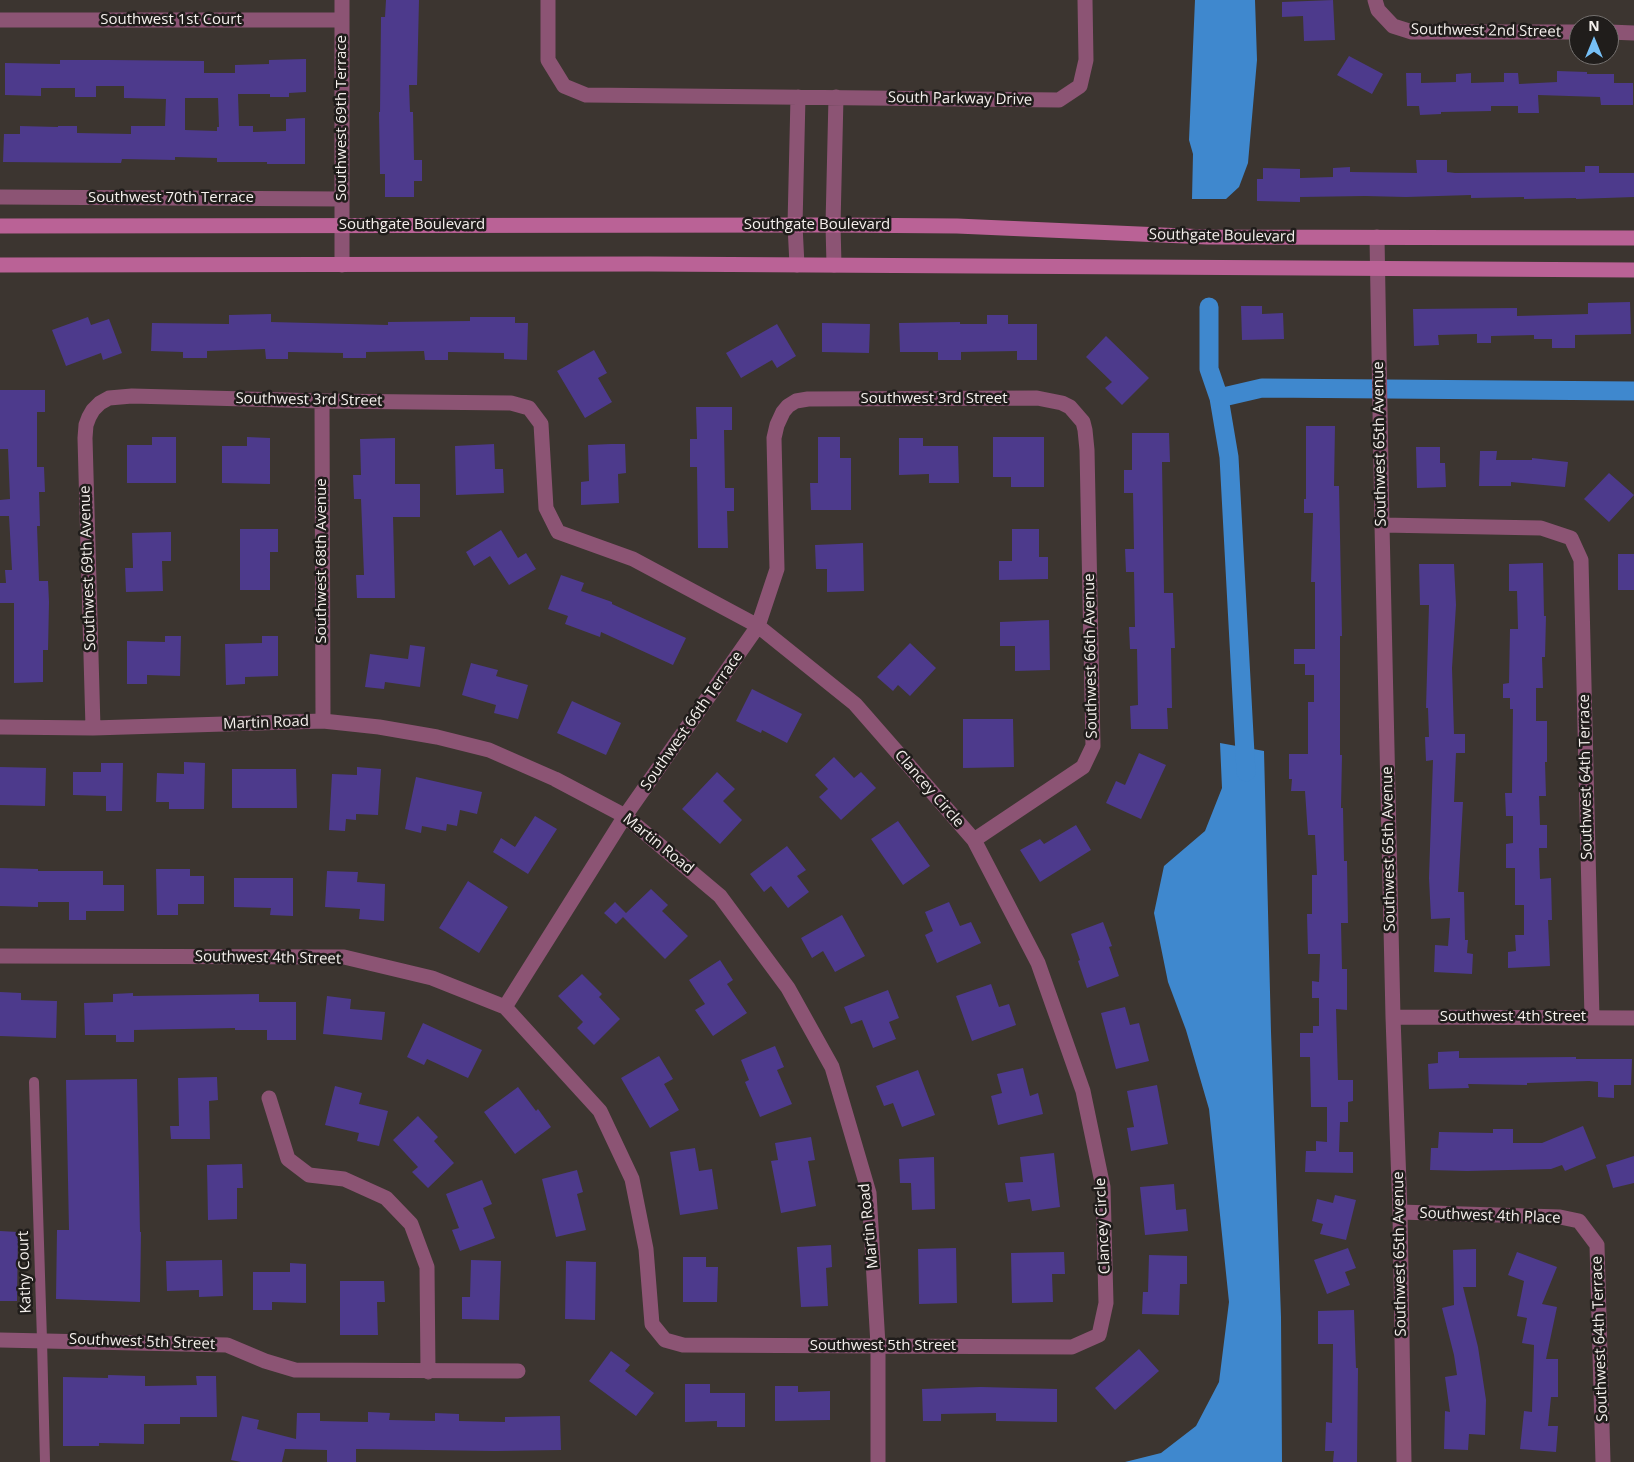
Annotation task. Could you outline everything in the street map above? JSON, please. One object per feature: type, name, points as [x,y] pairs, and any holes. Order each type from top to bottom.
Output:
[{"type":"main road","name":"Southgate Boulevard","points":[[0,226],[833,225],[958,226],[1207,237],[1634,238]]},
{"type":"main road","name":"Southgate Boulevard","points":[[0,265],[834,265],[1634,270]]},
{"type":"street","name":"Southwest 69th Terrace","points":[[342,0],[342,265]]},
{"type":"street","name":"South Parkway Drive","points":[[548,0],[548,60],[564,86],[586,95],[1059,100],[1080,86],[1086,60],[1085,0]]},
{"type":"street","name":"Southwest 2nd Street","points":[[1375,0],[1378,10],[1393,26],[1412,32],[1569,32]]},
{"type":"street","name":"Southwest 1st Court","points":[[0,20],[342,20]]},
{"type":"street","points":[[1619,32],[1634,32]]},
{"type":"street","points":[[797,265],[795,225],[798,97]]},
{"type":"street","points":[[834,265],[836,97]]},
{"type":"street","name":"Southwest 70th Terrace","points":[[0,197],[342,199]]},
{"type":"street","name":"Southwest 65th Avenue","points":[[1377,237],[1379,398],[1393,1017],[1400,1212],[1404,1462]]},
{"type":"street","name":"Southwest 3rd Street","points":[[93,410],[109,398],[132,396],[511,403],[528,408]]},
{"type":"street","name":"Southwest 3rd Street","points":[[788,406],[796,401],[808,399],[1037,398],[1062,403],[1077,415]]},
{"type":"street","name":"Southwest 68th Avenue","points":[[322,400],[323,721]]},
{"type":"street","name":"Southwest 66th Terrace","points":[[504,1007],[626,816],[758,626],[777,569],[774,438],[778,420],[788,406]]},
{"type":"street","name":"Clancey Circle","points":[[528,408],[541,424],[546,508],[558,532],[633,559],[758,626],[854,704],[974,840],[1038,964],[1083,1092],[1103,1187],[1106,1303],[1099,1335]]},
{"type":"street","name":"Southwest 69th Avenue","points":[[93,410],[86,425],[85,438],[93,728]]},
{"type":"street","name":"Southwest 66th Avenue","points":[[974,840],[1083,767],[1093,746],[1087,450],[1086,430],[1083,422],[1077,415]]},
{"type":"street","name":"Southwest 64th Terrace","points":[[1382,525],[1541,528],[1571,538],[1581,560],[1592,1018]]},
{"type":"street","name":"Martin Road","points":[[0,727],[93,728],[323,721],[379,726],[489,750],[555,779],[626,816],[720,896],[788,988],[832,1067],[869,1193],[878,1345],[878,1462]]},
{"type":"street","name":"Southwest 4th Street","points":[[0,956],[344,957],[432,978],[504,1007],[600,1111],[632,1179],[646,1249],[652,1324],[665,1340]]},
{"type":"street","name":"Southwest 4th Street","points":[[1393,1017],[1634,1018]]},
{"type":"street","points":[[269,1098],[288,1159],[308,1175],[344,1179],[386,1198],[412,1224],[427,1267],[428,1372]]},
{"type":"street","name":"Southwest 4th Place","points":[[1400,1212],[1560,1217],[1579,1221]]},
{"type":"street","name":"Southwest 64th Terrace","points":[[1579,1221],[1597,1245],[1603,1462]]},
{"type":"street","name":"Southwest 5th Street","points":[[665,1340],[683,1345],[878,1345],[1072,1348],[1099,1335]]},
{"type":"street","name":"Southwest 5th Street","points":[[0,1340],[228,1345],[265,1361],[295,1370],[518,1371]]},
{"type":"lane","name":"Kathy Court","points":[[34,1082],[45,1462]]},
{"type":"water","points":[[1195,0],[1255,0],[1257,60],[1248,163],[1239,187],[1226,199],[1192,199],[1193,154],[1189,140]]},
{"type":"water","points":[[1220,743],[1264,751],[1281,1317],[1282,1462],[1125,1462],[1161,1453],[1196,1426],[1219,1382],[1229,1302],[1209,1109],[1186,1030],[1168,982],[1154,913],[1164,866],[1205,831],[1222,788]]},
{"type":"building","points":[[386,0],[419,0],[417,85],[409,85],[410,112],[413,112],[414,160],[422,160],[422,181],[414,181],[414,197],[385,197],[385,174],[380,174],[381,17],[385,17]]},
{"type":"building","points":[[1333,0],[1335,40],[1304,41],[1303,16],[1282,17],[1282,2]]},
{"type":"building","points":[[1349,56],[1383,74],[1372,94],[1337,75]]},
{"type":"building","points":[[306,59],[306,92],[289,93],[289,97],[270,97],[270,94],[238,94],[239,126],[253,126],[253,132],[286,131],[286,119],[305,118],[305,164],[217,162],[217,158],[175,157],[175,160],[122,159],[121,163],[3,162],[4,134],[20,134],[20,126],[77,126],[77,133],[131,134],[131,126],[165,126],[166,99],[124,98],[124,86],[96,86],[96,97],[75,97],[75,88],[41,88],[41,96],[5,95],[5,63],[60,64],[60,60],[204,61],[204,73],[235,73],[235,65],[269,64],[269,60]],"holes":[[[185,98],[218,98],[219,127],[217,127],[217,131],[185,130]]]},
{"type":"building","points":[[1557,71],[1614,74],[1614,83],[1633,83],[1633,105],[1601,105],[1600,97],[1538,95],[1539,113],[1518,113],[1518,106],[1491,106],[1491,111],[1441,112],[1441,114],[1420,115],[1419,106],[1407,106],[1406,73],[1421,73],[1421,83],[1456,82],[1456,74],[1471,73],[1471,83],[1504,82],[1504,73],[1518,73],[1519,84],[1557,82]]},
{"type":"building","points":[[1416,160],[1447,160],[1447,172],[1455,173],[1585,172],[1585,166],[1599,166],[1599,173],[1634,173],[1634,197],[1524,199],[1524,197],[1471,198],[1471,195],[1365,196],[1300,197],[1300,202],[1257,201],[1257,179],[1263,179],[1263,168],[1300,169],[1300,178],[1333,177],[1333,168],[1350,167],[1350,172],[1417,173]]},
{"type":"building","points":[[1630,302],[1631,334],[1575,335],[1575,348],[1552,348],[1552,339],[1534,339],[1534,335],[1491,336],[1491,343],[1477,343],[1477,334],[1438,335],[1439,345],[1414,346],[1413,309],[1517,308],[1517,316],[1588,314],[1588,303]]},
{"type":"building","points":[[1241,306],[1262,306],[1262,314],[1283,313],[1284,339],[1242,340]]},
{"type":"building","points":[[271,314],[271,322],[388,325],[388,322],[470,321],[470,317],[515,317],[515,323],[528,323],[527,360],[504,359],[504,353],[448,352],[448,360],[425,360],[424,351],[366,352],[366,358],[343,358],[343,353],[288,352],[288,359],[266,359],[265,349],[207,351],[207,358],[183,358],[183,352],[151,351],[152,323],[229,324],[229,315]]},
{"type":"building","points":[[987,315],[1008,315],[1008,324],[1037,324],[1037,360],[1017,360],[1017,351],[961,352],[961,360],[938,360],[938,352],[900,352],[899,323],[960,322],[960,324],[987,324]]},
{"type":"building","points":[[88,317],[91,325],[109,319],[122,353],[103,360],[101,353],[66,366],[52,330]]},
{"type":"building","points":[[822,323],[870,324],[869,353],[822,352]]},
{"type":"building","points":[[777,324],[796,356],[777,368],[772,360],[741,378],[726,353]]},
{"type":"building","points":[[1106,336],[1149,378],[1122,405],[1105,388],[1112,382],[1086,357]]},
{"type":"building","points":[[594,350],[607,373],[598,378],[612,402],[585,418],[557,371]]},
{"type":"building","points":[[0,390],[45,390],[45,412],[37,412],[37,467],[44,467],[45,492],[39,492],[40,526],[37,526],[39,581],[48,581],[49,602],[48,650],[43,650],[43,682],[14,683],[14,603],[0,603],[0,583],[6,583],[5,570],[12,570],[9,516],[0,516],[0,500],[10,499],[8,449],[0,449]]},
{"type":"building","points":[[696,407],[732,407],[732,430],[724,430],[725,488],[734,488],[734,511],[727,511],[728,548],[698,548],[697,467],[690,467],[690,439],[697,439]]},
{"type":"building","points":[[1306,426],[1335,426],[1334,486],[1339,486],[1342,636],[1340,636],[1341,808],[1343,808],[1344,861],[1347,861],[1348,923],[1341,923],[1342,969],[1347,969],[1347,1010],[1336,1009],[1338,1080],[1353,1080],[1353,1101],[1348,1102],[1348,1122],[1340,1122],[1339,1152],[1353,1152],[1353,1173],[1305,1172],[1306,1151],[1316,1151],[1316,1141],[1327,1142],[1327,1107],[1311,1107],[1310,1057],[1300,1057],[1300,1033],[1313,1033],[1313,1026],[1319,1026],[1319,998],[1312,998],[1312,981],[1319,982],[1320,954],[1308,954],[1307,914],[1312,914],[1312,875],[1317,875],[1315,835],[1308,835],[1305,791],[1291,791],[1292,779],[1289,779],[1289,754],[1308,754],[1308,702],[1314,702],[1314,675],[1305,675],[1305,664],[1294,664],[1294,649],[1315,649],[1315,582],[1311,582],[1313,513],[1304,513],[1304,499],[1306,499]]},
{"type":"building","points":[[1132,433],[1169,433],[1170,462],[1162,462],[1164,593],[1173,593],[1175,648],[1171,648],[1172,708],[1167,708],[1168,729],[1131,729],[1130,706],[1138,705],[1137,649],[1130,649],[1129,627],[1135,627],[1134,572],[1126,572],[1125,549],[1134,549],[1133,493],[1124,493],[1124,470],[1132,470]]},
{"type":"building","points":[[152,437],[176,437],[176,483],[127,483],[127,445],[152,445]]},
{"type":"building","points":[[247,437],[270,438],[270,484],[222,483],[222,446],[247,446]]},
{"type":"building","points":[[818,437],[840,437],[840,458],[851,458],[851,510],[811,510],[810,483],[818,483]]},
{"type":"building","points":[[993,437],[1044,437],[1044,487],[1011,487],[1011,477],[993,477]]},
{"type":"building","points":[[395,438],[395,484],[420,484],[420,517],[393,517],[395,598],[357,598],[356,575],[364,575],[361,499],[354,499],[353,475],[361,475],[360,439]]},
{"type":"building","points":[[899,438],[923,438],[923,446],[958,446],[959,483],[929,483],[929,474],[899,475]]},
{"type":"building","points":[[494,444],[495,469],[503,469],[504,493],[456,495],[455,446]]},
{"type":"building","points":[[625,444],[626,473],[618,474],[619,503],[581,505],[581,482],[589,481],[588,445]]},
{"type":"building","points":[[1416,447],[1440,447],[1440,463],[1445,463],[1446,487],[1417,488]]},
{"type":"building","points":[[1480,451],[1497,451],[1496,460],[1532,460],[1532,458],[1568,462],[1565,487],[1511,482],[1511,486],[1479,486]]},
{"type":"building","points":[[1609,473],[1634,495],[1609,522],[1584,499]]},
{"type":"building","points":[[240,529],[278,529],[278,552],[270,552],[270,590],[240,590]]},
{"type":"building","points":[[1012,529],[1039,529],[1039,557],[1048,557],[1048,579],[999,580],[999,561],[1012,561]]},
{"type":"building","points":[[501,530],[518,558],[526,553],[536,569],[509,585],[490,556],[474,566],[466,552]]},
{"type":"building","points":[[171,532],[171,561],[162,561],[163,591],[126,592],[125,568],[133,568],[132,533]]},
{"type":"building","points":[[863,543],[864,591],[827,592],[827,569],[816,569],[815,545]]},
{"type":"building","points":[[1618,554],[1634,554],[1634,590],[1618,590]]},
{"type":"building","points":[[1543,563],[1544,616],[1546,616],[1545,657],[1542,657],[1543,688],[1536,688],[1536,721],[1547,721],[1546,796],[1539,796],[1540,825],[1547,825],[1547,848],[1539,848],[1540,879],[1551,878],[1552,920],[1548,920],[1550,966],[1508,968],[1508,952],[1516,951],[1515,935],[1524,935],[1524,905],[1515,905],[1515,868],[1506,868],[1506,844],[1513,843],[1513,816],[1506,816],[1505,793],[1512,793],[1513,709],[1510,709],[1510,698],[1503,698],[1503,684],[1509,683],[1510,629],[1518,629],[1517,591],[1509,591],[1509,564]]},
{"type":"building","points":[[1419,564],[1454,564],[1456,605],[1452,668],[1454,734],[1465,734],[1465,753],[1456,753],[1454,802],[1463,802],[1458,892],[1464,892],[1465,940],[1468,940],[1467,953],[1473,954],[1472,974],[1434,972],[1435,945],[1448,946],[1450,918],[1431,919],[1429,878],[1433,760],[1426,761],[1425,737],[1429,737],[1428,708],[1426,708],[1429,605],[1420,605]]},
{"type":"building","points":[[561,575],[584,583],[581,591],[612,602],[612,604],[686,638],[673,665],[601,632],[600,637],[565,624],[568,616],[548,609]]},
{"type":"building","points":[[1049,620],[1050,670],[1015,671],[1015,646],[1000,646],[1000,622]]},
{"type":"building","points":[[165,636],[181,636],[180,676],[147,675],[147,684],[127,684],[127,641],[165,642]]},
{"type":"building","points":[[262,636],[278,636],[278,676],[245,677],[245,684],[226,685],[225,644],[262,643]]},
{"type":"building","points":[[910,643],[936,668],[910,696],[898,685],[893,691],[877,677]]},
{"type":"building","points":[[410,645],[425,647],[420,687],[385,682],[384,689],[365,687],[370,654],[408,659]]},
{"type":"building","points":[[471,663],[498,670],[496,676],[528,685],[518,719],[494,713],[496,705],[462,695]]},
{"type":"building","points":[[752,689],[802,714],[787,743],[762,730],[761,733],[736,721]]},
{"type":"building","points":[[572,701],[621,723],[606,755],[557,733]]},
{"type":"building","points":[[963,719],[1013,719],[1014,767],[963,768]]},
{"type":"building","points":[[1139,753],[1166,765],[1141,819],[1106,803],[1116,781],[1125,785]]},
{"type":"building","points":[[834,757],[854,778],[861,772],[876,788],[841,820],[819,797],[828,789],[815,775]]},
{"type":"building","points":[[184,762],[205,763],[204,809],[169,809],[169,802],[156,802],[157,773],[184,774]]},
{"type":"building","points":[[101,763],[123,763],[122,811],[106,811],[106,796],[73,795],[73,772],[101,772]]},
{"type":"building","points":[[0,767],[46,768],[45,806],[0,805]]},
{"type":"building","points":[[357,767],[381,769],[378,815],[356,814],[356,820],[346,819],[345,831],[329,830],[332,774],[357,775]]},
{"type":"building","points":[[232,769],[296,769],[297,808],[232,808]]},
{"type":"building","points":[[717,772],[735,789],[723,801],[742,820],[720,844],[682,809]]},
{"type":"building","points":[[416,777],[482,792],[477,814],[460,810],[457,826],[447,824],[446,831],[422,826],[421,833],[405,829]]},
{"type":"building","points":[[535,816],[557,829],[528,874],[493,852],[501,838],[515,847]]},
{"type":"building","points":[[898,821],[930,866],[903,885],[871,839]]},
{"type":"building","points":[[1076,825],[1091,850],[1040,882],[1020,850],[1040,839],[1044,844]]},
{"type":"building","points":[[787,846],[806,870],[797,876],[809,892],[788,908],[771,886],[764,892],[750,874]]},
{"type":"building","points":[[0,868],[38,869],[38,871],[103,871],[103,885],[124,885],[124,911],[86,911],[86,920],[69,920],[69,902],[38,902],[38,907],[0,906]]},
{"type":"building","points":[[156,869],[190,869],[190,876],[204,876],[204,904],[178,904],[178,915],[157,915]]},
{"type":"building","points":[[327,871],[358,872],[357,882],[385,884],[384,921],[359,919],[360,909],[325,907]]},
{"type":"building","points":[[234,878],[293,878],[293,916],[270,915],[271,908],[234,907]]},
{"type":"building","points":[[468,881],[508,907],[479,953],[439,928]]},
{"type":"building","points":[[651,889],[668,905],[662,911],[688,936],[665,959],[623,917],[616,924],[604,913],[615,902],[626,913]]},
{"type":"building","points":[[949,902],[960,926],[971,922],[981,943],[937,963],[925,935],[933,931],[925,912]]},
{"type":"building","points":[[842,915],[865,956],[835,972],[823,951],[812,958],[801,938]]},
{"type":"building","points":[[1103,922],[1112,946],[1109,947],[1119,976],[1087,988],[1071,934]]},
{"type":"building","points":[[720,960],[733,980],[727,984],[747,1013],[713,1036],[695,1010],[705,1004],[689,980]]},
{"type":"building","points":[[582,974],[602,994],[599,997],[620,1019],[594,1045],[577,1028],[583,1022],[558,996]]},
{"type":"building","points":[[991,984],[999,1007],[1009,1004],[1016,1025],[972,1041],[956,996]]},
{"type":"building","points":[[888,990],[899,1018],[889,1022],[896,1039],[873,1048],[862,1020],[851,1024],[844,1007]]},
{"type":"building","points":[[0,992],[21,993],[21,1000],[57,1001],[56,1038],[0,1036]]},
{"type":"building","points":[[133,993],[133,996],[259,994],[259,1002],[296,1002],[296,1040],[267,1040],[267,1030],[235,1030],[235,1028],[134,1030],[134,1042],[116,1042],[116,1035],[85,1035],[84,1003],[113,1002],[113,994]]},
{"type":"building","points":[[327,996],[351,999],[350,1009],[385,1012],[382,1040],[323,1034]]},
{"type":"building","points":[[1125,1007],[1130,1025],[1139,1023],[1149,1061],[1116,1069],[1101,1013]]},
{"type":"building","points":[[423,1023],[482,1050],[468,1078],[427,1059],[424,1065],[407,1057]]},
{"type":"building","points":[[775,1046],[784,1067],[777,1070],[792,1104],[760,1117],[745,1082],[749,1080],[741,1060]]},
{"type":"building","points":[[1459,1051],[1459,1058],[1576,1057],[1576,1059],[1632,1059],[1631,1085],[1614,1085],[1614,1098],[1598,1097],[1598,1082],[1589,1081],[1527,1083],[1527,1085],[1468,1084],[1469,1088],[1429,1089],[1428,1064],[1438,1063],[1438,1052]]},
{"type":"building","points":[[659,1056],[673,1079],[664,1084],[679,1110],[650,1128],[621,1078]]},
{"type":"building","points":[[1023,1068],[1030,1096],[1038,1093],[1043,1114],[998,1125],[991,1096],[1002,1093],[997,1074]]},
{"type":"building","points":[[918,1070],[935,1115],[902,1127],[893,1103],[884,1106],[876,1086]]},
{"type":"building","points":[[217,1077],[218,1100],[209,1101],[210,1139],[171,1139],[170,1126],[179,1126],[178,1078]]},
{"type":"building","points":[[137,1079],[141,1232],[140,1302],[56,1299],[57,1230],[69,1230],[66,1080]]},
{"type":"building","points":[[1157,1085],[1168,1144],[1131,1151],[1127,1128],[1134,1127],[1127,1091]]},
{"type":"building","points":[[335,1086],[362,1093],[359,1104],[388,1111],[379,1146],[357,1141],[359,1133],[325,1125]]},
{"type":"building","points":[[518,1087],[551,1127],[515,1154],[484,1112]]},
{"type":"building","points":[[418,1116],[438,1137],[434,1141],[454,1163],[428,1188],[412,1172],[418,1167],[393,1140]]},
{"type":"building","points":[[1583,1126],[1596,1158],[1565,1171],[1562,1165],[1551,1169],[1430,1170],[1431,1148],[1438,1148],[1439,1132],[1493,1133],[1493,1129],[1513,1129],[1513,1143],[1542,1143]]},
{"type":"building","points":[[811,1137],[815,1160],[808,1161],[816,1206],[781,1213],[771,1161],[778,1160],[775,1143]]},
{"type":"building","points":[[695,1148],[699,1171],[712,1169],[718,1209],[680,1215],[670,1152]]},
{"type":"building","points":[[1054,1153],[1060,1207],[1032,1211],[1030,1199],[1008,1202],[1005,1183],[1023,1182],[1020,1157]]},
{"type":"building","points":[[1634,1156],[1634,1183],[1613,1188],[1606,1165]]},
{"type":"building","points":[[934,1157],[935,1209],[912,1210],[911,1183],[900,1183],[899,1159]]},
{"type":"building","points":[[242,1164],[243,1188],[237,1188],[237,1219],[208,1220],[207,1165]]},
{"type":"building","points":[[577,1170],[583,1192],[577,1194],[586,1230],[556,1237],[542,1179]]},
{"type":"building","points":[[482,1180],[492,1204],[483,1208],[495,1238],[460,1251],[452,1230],[459,1228],[446,1194]]},
{"type":"building","points":[[1174,1184],[1176,1210],[1186,1209],[1188,1231],[1145,1235],[1140,1187]]},
{"type":"building","points":[[1335,1195],[1356,1200],[1346,1240],[1320,1234],[1323,1224],[1312,1221],[1317,1199],[1333,1203]]},
{"type":"building","points":[[0,1231],[18,1232],[17,1301],[0,1301]]},
{"type":"building","points":[[831,1245],[832,1267],[826,1268],[828,1306],[801,1307],[797,1247]]},
{"type":"building","points":[[956,1248],[957,1303],[919,1304],[918,1249]]},
{"type":"building","points":[[1348,1248],[1356,1268],[1345,1272],[1350,1285],[1327,1294],[1314,1260]]},
{"type":"building","points":[[1476,1249],[1476,1287],[1463,1287],[1478,1347],[1486,1400],[1485,1435],[1469,1434],[1468,1450],[1444,1449],[1445,1411],[1450,1412],[1445,1377],[1457,1375],[1442,1308],[1454,1305],[1453,1250]]},
{"type":"building","points":[[1064,1252],[1065,1274],[1052,1274],[1053,1302],[1012,1303],[1011,1253]]},
{"type":"building","points":[[1517,1252],[1557,1267],[1542,1304],[1557,1307],[1546,1359],[1558,1359],[1558,1397],[1551,1397],[1548,1426],[1558,1426],[1556,1452],[1520,1449],[1524,1411],[1532,1412],[1534,1345],[1522,1343],[1527,1318],[1517,1316],[1524,1281],[1508,1275]]},
{"type":"building","points":[[1149,1255],[1187,1256],[1187,1284],[1180,1284],[1179,1315],[1142,1314],[1143,1292],[1148,1292]]},
{"type":"building","points":[[683,1257],[706,1257],[706,1267],[718,1267],[717,1302],[683,1302]]},
{"type":"building","points":[[222,1260],[223,1296],[199,1297],[199,1290],[167,1291],[166,1261]]},
{"type":"building","points":[[471,1260],[501,1261],[499,1320],[462,1319],[462,1297],[470,1297]]},
{"type":"building","points":[[566,1261],[596,1262],[595,1320],[565,1319]]},
{"type":"building","points":[[290,1263],[306,1264],[306,1303],[272,1302],[272,1310],[253,1310],[253,1272],[290,1272]]},
{"type":"building","points":[[340,1281],[384,1281],[385,1302],[377,1302],[378,1335],[340,1335]]},
{"type":"building","points":[[1354,1310],[1356,1368],[1358,1368],[1357,1462],[1333,1462],[1334,1451],[1325,1451],[1326,1422],[1332,1423],[1333,1344],[1318,1344],[1318,1311]]},
{"type":"building","points":[[1139,1349],[1159,1371],[1115,1410],[1095,1388]]},
{"type":"building","points":[[611,1351],[630,1365],[625,1371],[654,1393],[636,1416],[589,1381]]},
{"type":"building","points":[[108,1375],[145,1376],[145,1386],[197,1385],[196,1376],[216,1376],[217,1417],[180,1417],[180,1424],[144,1424],[144,1444],[99,1443],[99,1446],[63,1446],[63,1377],[108,1378]]},
{"type":"building","points":[[685,1384],[710,1384],[710,1393],[745,1393],[745,1427],[717,1427],[717,1421],[685,1422]]},
{"type":"building","points":[[775,1386],[798,1386],[798,1392],[830,1391],[830,1420],[775,1421]]},
{"type":"building","points":[[981,1387],[1057,1389],[1057,1422],[996,1421],[996,1413],[941,1414],[941,1421],[923,1421],[922,1389]]},
{"type":"building","points":[[368,1412],[390,1413],[389,1420],[435,1421],[435,1413],[459,1414],[459,1421],[505,1422],[505,1417],[560,1416],[561,1450],[356,1449],[356,1462],[327,1462],[327,1450],[285,1449],[282,1462],[241,1462],[231,1460],[242,1416],[259,1420],[257,1429],[296,1439],[297,1413],[320,1413],[320,1421],[368,1422]]},
{"type":"waterway","points":[[1209,307],[1209,369],[1219,398],[1229,457],[1246,772]]},
{"type":"waterway","points":[[1219,398],[1262,388],[1634,391]]}]
